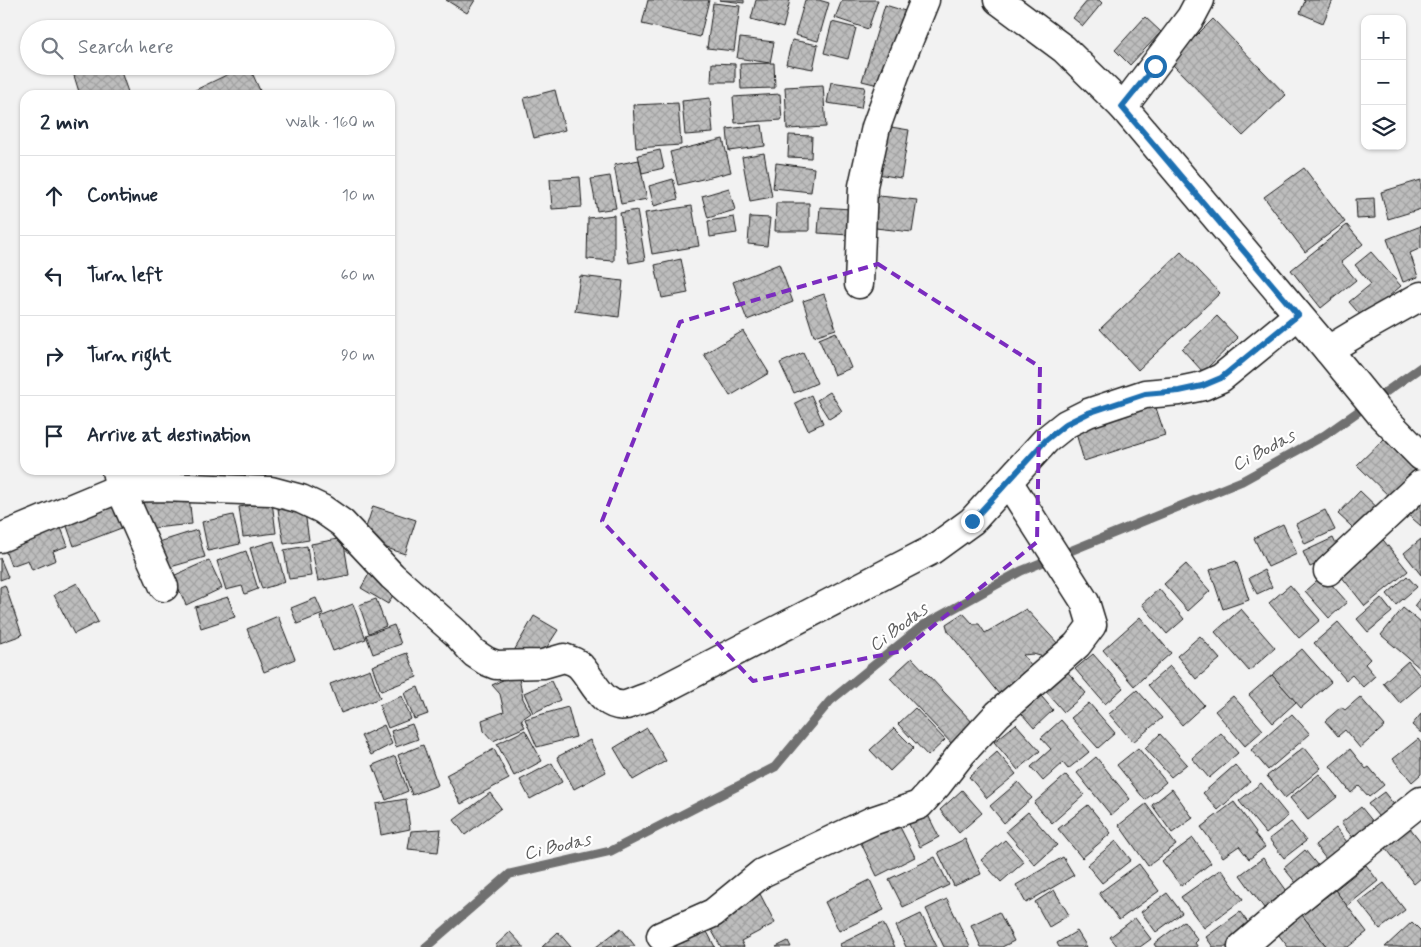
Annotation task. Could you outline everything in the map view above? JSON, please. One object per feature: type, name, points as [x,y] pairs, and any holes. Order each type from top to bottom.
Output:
[{"type":"street","points":[[859,284],[863,186],[876,127],[925,0]]},
{"type":"street","points":[[998,0],[1064,49],[1122,107],[1382,416],[1421,456]]},
{"type":"street","points":[[1122,107],[1192,17],[1200,0]]},
{"type":"street","points":[[1334,358],[1373,323],[1421,296]]},
{"type":"street","points":[[0,538],[118,479],[162,487],[271,491],[301,499],[322,508],[342,524],[392,576],[456,633],[474,653],[486,661],[496,665],[543,664],[564,658],[581,667],[593,686],[610,702],[626,705],[648,697],[932,550],[972,521],[1009,483],[1046,440],[1066,424],[1088,413],[1145,394],[1179,391],[1202,386],[1221,378],[1298,315]]},
{"type":"street","points":[[118,479],[164,587]]},
{"type":"street","points":[[662,936],[713,913],[762,873],[872,821],[919,805],[962,753],[998,714],[1077,645],[1092,625],[1085,602],[1009,483]]},
{"type":"street","points":[[1328,571],[1421,484]]},
{"type":"street","points":[[1242,947],[1421,800]]},
{"type":"highlighted area","points":[[878,264],[1040,367],[1037,542],[902,651],[753,681],[602,521],[680,322]]},
{"type":"building","points":[[446,0],[475,0],[467,13]]},
{"type":"building","points":[[648,0],[709,0],[700,37],[642,24]]},
{"type":"building","points":[[719,0],[744,0],[744,3]]},
{"type":"building","points":[[756,0],[790,0],[783,28],[751,19]]},
{"type":"building","points":[[805,0],[819,0],[829,3],[818,41],[795,35]]},
{"type":"building","points":[[842,0],[878,0],[868,29],[835,18]]},
{"type":"building","points":[[1088,0],[1099,0],[1102,3],[1083,26],[1073,18]]},
{"type":"building","points":[[1303,0],[1333,0],[1323,23],[1300,13],[1305,1]]},
{"type":"building","points":[[713,3],[740,6],[734,51],[707,48]]},
{"type":"building","points":[[885,5],[905,11],[882,86],[862,81]]},
{"type":"building","points":[[1145,17],[1161,32],[1130,65],[1115,50]]},
{"type":"building","points":[[1213,19],[1286,95],[1243,136],[1170,62]]},
{"type":"building","points":[[832,22],[856,28],[848,59],[824,53]]},
{"type":"building","points":[[740,38],[774,42],[770,63],[737,58]]},
{"type":"building","points":[[792,40],[818,45],[813,69],[786,64]]},
{"type":"building","points":[[712,63],[735,64],[735,82],[711,82]]},
{"type":"building","points":[[774,63],[775,88],[741,89],[740,64]]},
{"type":"building","points":[[74,75],[122,75],[127,90],[78,90]]},
{"type":"building","points":[[226,75],[253,75],[260,90],[195,90]]},
{"type":"building","points":[[831,82],[865,87],[861,108],[827,103]]},
{"type":"building","points":[[823,85],[826,127],[787,129],[785,87]]},
{"type":"building","points":[[555,90],[565,130],[534,138],[524,98]]},
{"type":"building","points":[[780,94],[782,120],[735,123],[733,97]]},
{"type":"building","points":[[710,98],[713,133],[685,135],[682,101]]},
{"type":"building","points":[[678,103],[681,145],[636,148],[633,105]]},
{"type":"building","points":[[762,125],[765,146],[729,151],[727,129]]},
{"type":"building","points":[[879,125],[909,130],[901,178],[871,173]]},
{"type":"building","points":[[789,135],[812,136],[811,158],[788,157]]},
{"type":"building","points":[[723,139],[731,172],[678,185],[670,152]]},
{"type":"building","points":[[660,150],[664,168],[642,173],[638,155]]},
{"type":"building","points":[[764,153],[772,197],[750,201],[742,157]]},
{"type":"building","points":[[639,160],[647,199],[621,204],[614,165]]},
{"type":"building","points":[[776,163],[814,168],[811,192],[773,188]]},
{"type":"building","points":[[1304,168],[1345,222],[1305,252],[1264,197]]},
{"type":"building","points":[[610,176],[616,208],[597,211],[591,179]]},
{"type":"building","points":[[580,177],[582,207],[552,209],[550,179]]},
{"type":"building","points":[[673,179],[678,199],[654,206],[649,186]]},
{"type":"building","points":[[1421,180],[1421,209],[1388,219],[1381,192]]},
{"type":"building","points":[[729,188],[735,210],[708,218],[702,196]]},
{"type":"building","points":[[870,195],[917,200],[912,232],[866,227]]},
{"type":"building","points":[[1374,198],[1375,218],[1357,219],[1356,199]]},
{"type":"building","points":[[776,203],[809,203],[809,231],[775,231]]},
{"type":"building","points":[[692,206],[699,246],[652,254],[645,213]]},
{"type":"building","points":[[820,207],[851,209],[849,235],[818,233]]},
{"type":"building","points":[[637,210],[645,260],[629,263],[620,213]]},
{"type":"building","points":[[614,215],[614,261],[587,259],[588,218]]},
{"type":"building","points":[[734,217],[737,233],[710,237],[708,221]]},
{"type":"building","points":[[750,217],[770,218],[767,246],[748,244]]},
{"type":"building","points":[[1347,225],[1363,244],[1341,262],[1356,280],[1321,308],[1291,270]]},
{"type":"building","points":[[1421,226],[1421,248],[1410,253],[1418,277],[1403,282],[1387,239]]},
{"type":"building","points":[[1181,252],[1220,293],[1138,370],[1100,329]]},
{"type":"building","points":[[1371,252],[1401,286],[1363,318],[1349,302],[1371,284],[1355,265]]},
{"type":"building","points":[[681,259],[688,293],[662,298],[655,265]]},
{"type":"building","points":[[779,264],[793,302],[747,320],[733,282]]},
{"type":"building","points":[[580,276],[623,281],[619,317],[575,311]]},
{"type":"building","points":[[824,294],[836,329],[814,336],[803,301]]},
{"type":"building","points":[[1217,316],[1238,338],[1203,372],[1182,349]]},
{"type":"building","points":[[743,331],[769,373],[730,396],[704,354]]},
{"type":"building","points":[[836,332],[851,368],[834,375],[819,339]]},
{"type":"building","points":[[803,353],[817,383],[794,393],[780,363]]},
{"type":"building","points":[[830,392],[842,411],[829,419],[817,400]]},
{"type":"building","points":[[811,395],[823,423],[808,430],[795,403]]},
{"type":"building","points":[[1155,405],[1165,435],[1084,461],[1075,430]]},
{"type":"building","points":[[1385,438],[1421,473],[1395,502],[1357,465]]},
{"type":"building","points":[[152,475],[182,475],[181,481]]},
{"type":"building","points":[[221,475],[266,475],[265,485],[220,482]]},
{"type":"building","points":[[1360,491],[1385,515],[1363,537],[1338,514]]},
{"type":"building","points":[[1421,492],[1421,526],[1405,512]]},
{"type":"building","points":[[189,496],[192,524],[145,529],[143,501]]},
{"type":"building","points":[[114,499],[124,527],[74,546],[64,518]]},
{"type":"building","points":[[272,502],[276,533],[243,537],[239,507]]},
{"type":"building","points":[[304,505],[309,540],[284,544],[278,509]]},
{"type":"building","points":[[373,506],[416,520],[405,554],[362,540]]},
{"type":"building","points":[[1325,510],[1335,530],[1305,544],[1296,524]]},
{"type":"building","points":[[233,515],[240,544],[208,551],[202,522]]},
{"type":"building","points":[[58,520],[68,546],[53,551],[56,560],[32,570],[28,560],[11,566],[2,542]]},
{"type":"building","points":[[1283,524],[1297,554],[1268,567],[1254,538]]},
{"type":"building","points":[[197,530],[205,557],[167,568],[159,542]]},
{"type":"building","points":[[1380,536],[1408,571],[1365,606],[1337,571]]},
{"type":"building","points":[[343,538],[349,575],[318,581],[311,544]]},
{"type":"building","points":[[1333,538],[1340,553],[1310,567],[1303,552]]},
{"type":"building","points":[[1421,539],[1421,575],[1404,553]]},
{"type":"building","points":[[274,541],[285,582],[262,589],[250,548]]},
{"type":"building","points":[[307,546],[311,576],[289,579],[284,550]]},
{"type":"building","points":[[246,551],[258,589],[245,594],[242,586],[226,590],[217,561]]},
{"type":"building","points":[[0,558],[8,577],[0,580]]},
{"type":"building","points":[[209,560],[222,588],[186,605],[173,576]]},
{"type":"building","points":[[1236,561],[1249,600],[1223,609],[1210,570]]},
{"type":"building","points":[[1186,564],[1210,591],[1188,611],[1164,584]]},
{"type":"building","points":[[1264,570],[1272,587],[1257,594],[1249,578]]},
{"type":"building","points":[[370,572],[397,588],[388,604],[361,588]]},
{"type":"building","points":[[1323,575],[1347,602],[1329,618],[1305,591]]},
{"type":"building","points":[[1407,576],[1417,587],[1396,605],[1387,594]]},
{"type":"building","points":[[77,583],[98,622],[74,634],[54,595]]},
{"type":"building","points":[[5,585],[22,635],[0,643],[0,587]]},
{"type":"building","points":[[1290,585],[1320,620],[1299,638],[1269,603]]},
{"type":"building","points":[[1159,589],[1184,619],[1167,634],[1142,604]]},
{"type":"building","points":[[228,597],[235,617],[201,628],[195,607]]},
{"type":"building","points":[[1421,597],[1421,612],[1414,606]]},
{"type":"building","points":[[316,598],[323,614],[297,624],[291,608]]},
{"type":"building","points":[[1381,598],[1392,612],[1368,632],[1357,619]]},
{"type":"building","points":[[376,599],[386,626],[369,633],[359,605]]},
{"type":"building","points":[[353,604],[366,639],[333,651],[320,617]]},
{"type":"building","points":[[1403,608],[1421,623],[1421,669],[1381,635]]},
{"type":"building","points":[[1026,609],[1060,646],[1044,657],[1033,654],[1023,655],[1037,672],[1003,699],[948,631],[946,624],[963,613],[973,624],[979,624],[985,633]]},
{"type":"building","points":[[1241,609],[1275,648],[1249,671],[1215,632]]},
{"type":"building","points":[[278,616],[295,659],[264,672],[247,629]]},
{"type":"building","points":[[534,616],[558,630],[538,661],[511,656]]},
{"type":"building","points":[[1140,617],[1171,653],[1134,686],[1103,650]]},
{"type":"building","points":[[1338,622],[1370,659],[1365,664],[1375,676],[1363,687],[1352,675],[1346,680],[1314,643]]},
{"type":"building","points":[[394,625],[401,644],[373,654],[366,635]]},
{"type":"building","points":[[1200,636],[1220,659],[1196,679],[1177,656]]},
{"type":"building","points":[[1302,649],[1331,682],[1301,708],[1272,675]]},
{"type":"building","points":[[407,653],[417,677],[381,691],[372,666]]},
{"type":"building","points":[[1093,654],[1123,688],[1105,704],[1075,669]]},
{"type":"building","points":[[912,658],[975,725],[953,745],[890,678]]},
{"type":"building","points":[[1408,661],[1421,677],[1421,685],[1400,703],[1383,683]]},
{"type":"building","points":[[1170,666],[1204,705],[1182,725],[1148,685]]},
{"type":"building","points":[[370,669],[380,698],[341,713],[330,684]]},
{"type":"building","points":[[1065,669],[1086,693],[1064,712],[1043,688]]},
{"type":"building","points":[[518,673],[523,699],[531,713],[521,720],[525,727],[493,741],[484,731],[482,720],[504,712],[500,694],[492,685]]},
{"type":"building","points":[[1272,675],[1296,702],[1273,723],[1249,695]]},
{"type":"building","points":[[551,681],[560,700],[533,713],[524,693]]},
{"type":"building","points":[[418,687],[428,714],[414,719],[404,693]]},
{"type":"building","points":[[1036,690],[1053,710],[1034,728],[1016,707]]},
{"type":"building","points":[[1137,690],[1162,718],[1133,742],[1109,714]]},
{"type":"building","points":[[402,696],[411,719],[388,728],[379,705]]},
{"type":"building","points":[[1233,696],[1263,730],[1245,746],[1215,711]]},
{"type":"building","points":[[1360,697],[1385,726],[1360,748],[1345,730],[1338,736],[1325,721],[1341,707],[1345,710]]},
{"type":"building","points":[[1089,703],[1115,733],[1098,748],[1071,718]]},
{"type":"building","points":[[568,707],[576,737],[537,747],[525,719]]},
{"type":"building","points":[[915,708],[945,740],[928,756],[898,724]]},
{"type":"building","points":[[1292,714],[1310,734],[1268,770],[1251,750]]},
{"type":"building","points":[[1421,714],[1421,733],[1412,725]]},
{"type":"building","points":[[1061,720],[1089,752],[1068,769],[1063,763],[1043,781],[1031,767],[1051,749],[1041,738]]},
{"type":"building","points":[[412,724],[418,739],[396,747],[391,731]]},
{"type":"building","points":[[1016,724],[1040,751],[1018,770],[994,742]]},
{"type":"building","points":[[384,725],[392,744],[371,755],[361,736]]},
{"type":"building","points":[[647,728],[666,761],[633,780],[614,748]]},
{"type":"building","points":[[894,728],[914,748],[890,771],[870,750]]},
{"type":"building","points":[[525,730],[542,761],[514,776],[497,744]]},
{"type":"building","points":[[1221,733],[1238,753],[1209,778],[1192,758]]},
{"type":"building","points":[[1160,734],[1187,764],[1171,777],[1145,748]]},
{"type":"building","points":[[1418,739],[1421,743],[1421,774],[1412,782],[1393,759]]},
{"type":"building","points":[[590,740],[606,772],[574,789],[557,757]]},
{"type":"building","points":[[423,745],[438,785],[412,795],[398,755]]},
{"type":"building","points":[[1304,747],[1321,768],[1285,798],[1267,776]]},
{"type":"building","points":[[1138,748],[1166,782],[1145,800],[1117,765]]},
{"type":"building","points":[[494,749],[509,779],[461,804],[446,775]]},
{"type":"building","points":[[1350,749],[1366,769],[1369,767],[1384,785],[1369,797],[1359,786],[1351,793],[1330,766]]},
{"type":"building","points":[[997,752],[1016,774],[987,798],[969,777]]},
{"type":"building","points":[[395,756],[408,791],[386,800],[373,765]]},
{"type":"building","points":[[1096,757],[1130,799],[1111,815],[1077,773]]},
{"type":"building","points":[[552,763],[562,782],[530,799],[520,780]]},
{"type":"building","points":[[1235,765],[1250,782],[1218,810],[1203,793]]},
{"type":"building","points":[[1319,774],[1337,797],[1308,820],[1290,798]]},
{"type":"building","points":[[1066,775],[1084,795],[1052,823],[1034,803]]},
{"type":"building","points":[[1018,782],[1032,798],[1004,823],[990,806]]},
{"type":"building","points":[[1261,783],[1288,816],[1266,834],[1239,801]]},
{"type":"building","points":[[1172,789],[1193,818],[1172,833],[1152,805]]},
{"type":"building","points":[[962,790],[982,813],[959,833],[940,810]]},
{"type":"building","points":[[1384,792],[1399,811],[1384,823],[1368,804]]},
{"type":"building","points":[[490,793],[501,808],[465,835],[454,820]]},
{"type":"building","points":[[406,799],[410,829],[381,835],[376,804]]},
{"type":"building","points":[[1234,802],[1265,847],[1249,859],[1239,846],[1223,857],[1201,827]]},
{"type":"building","points":[[1146,804],[1176,845],[1148,866],[1119,825]]},
{"type":"building","points":[[1088,805],[1111,833],[1082,858],[1058,829]]},
{"type":"building","points":[[1361,807],[1379,829],[1359,845],[1341,823]]},
{"type":"building","points":[[926,811],[939,837],[920,847],[907,820]]},
{"type":"building","points":[[1028,812],[1057,845],[1035,865],[1006,831]]},
{"type":"building","points":[[1291,822],[1306,841],[1284,858],[1269,839]]},
{"type":"building","points":[[898,823],[915,857],[877,876],[860,841]]},
{"type":"building","points":[[1336,828],[1354,851],[1333,868],[1315,845]]},
{"type":"building","points":[[1410,828],[1421,842],[1421,878],[1414,884],[1385,847]]},
{"type":"building","points":[[441,829],[438,852],[408,849],[411,831]]},
{"type":"building","points":[[1193,838],[1211,863],[1181,886],[1162,861]]},
{"type":"building","points":[[965,839],[981,874],[954,886],[938,852]]},
{"type":"building","points":[[1005,840],[1024,862],[1001,882],[981,860]]},
{"type":"building","points":[[1116,841],[1131,860],[1102,883],[1087,865]]},
{"type":"building","points":[[1305,850],[1322,871],[1300,888],[1284,868]]},
{"type":"building","points":[[935,857],[949,885],[903,907],[889,879]]},
{"type":"building","points":[[1063,857],[1074,875],[1026,903],[1016,885]]},
{"type":"building","points":[[1263,858],[1287,891],[1264,908],[1240,875]]},
{"type":"building","points":[[1139,864],[1159,891],[1119,920],[1099,893]]},
{"type":"building","points":[[1366,865],[1378,881],[1347,906],[1335,890]]},
{"type":"building","points":[[1221,869],[1243,899],[1204,928],[1181,897]]},
{"type":"building","points":[[870,880],[884,910],[839,931],[825,902]]},
{"type":"building","points":[[1384,883],[1405,910],[1380,929],[1359,902]]},
{"type":"building","points":[[1054,890],[1069,915],[1049,927],[1035,902]]},
{"type":"building","points":[[1335,890],[1367,932],[1348,947],[1327,947],[1302,915]]},
{"type":"building","points":[[1167,893],[1182,913],[1156,932],[1141,912]]},
{"type":"building","points":[[760,894],[775,923],[741,941],[744,947],[721,947],[707,922]]},
{"type":"building","points":[[947,899],[970,947],[944,947],[926,909]]},
{"type":"building","points":[[999,912],[1014,941],[1002,947],[981,947],[971,925]]},
{"type":"building","points":[[1240,912],[1255,932],[1234,947],[1213,947],[1206,937]]},
{"type":"building","points":[[921,914],[937,947],[906,947],[896,926]]},
{"type":"building","points":[[1302,915],[1327,947],[1288,947],[1278,934]]},
{"type":"building","points":[[1135,918],[1151,939],[1140,947],[1118,947],[1110,937]]},
{"type":"building","points":[[1184,921],[1198,940],[1195,943],[1198,947],[1156,947],[1154,944]]},
{"type":"building","points":[[1412,922],[1421,931],[1421,947],[1385,947]]},
{"type":"building","points":[[883,923],[895,947],[841,947],[840,944]]},
{"type":"building","points":[[704,926],[715,947],[664,947]]},
{"type":"building","points":[[621,928],[635,946],[596,947]]},
{"type":"building","points":[[1077,931],[1087,947],[1059,947],[1057,943]]},
{"type":"building","points":[[510,932],[524,947],[495,946]]},
{"type":"building","points":[[558,932],[571,947],[542,947]]},
{"type":"building","points":[[788,941],[791,947],[776,947]]},
{"type":"waterway","name":"Ci Bodas","points":[[426,947],[510,874],[611,851],[775,767],[830,701],[922,626],[1021,571],[1242,481],[1325,435],[1421,367]]},
{"type":"route","points":[[972,521],[1009,483],[1046,440],[1066,424],[1088,413],[1145,394],[1179,391],[1202,386],[1221,378],[1298,315],[1122,107],[1155,66]]}]
